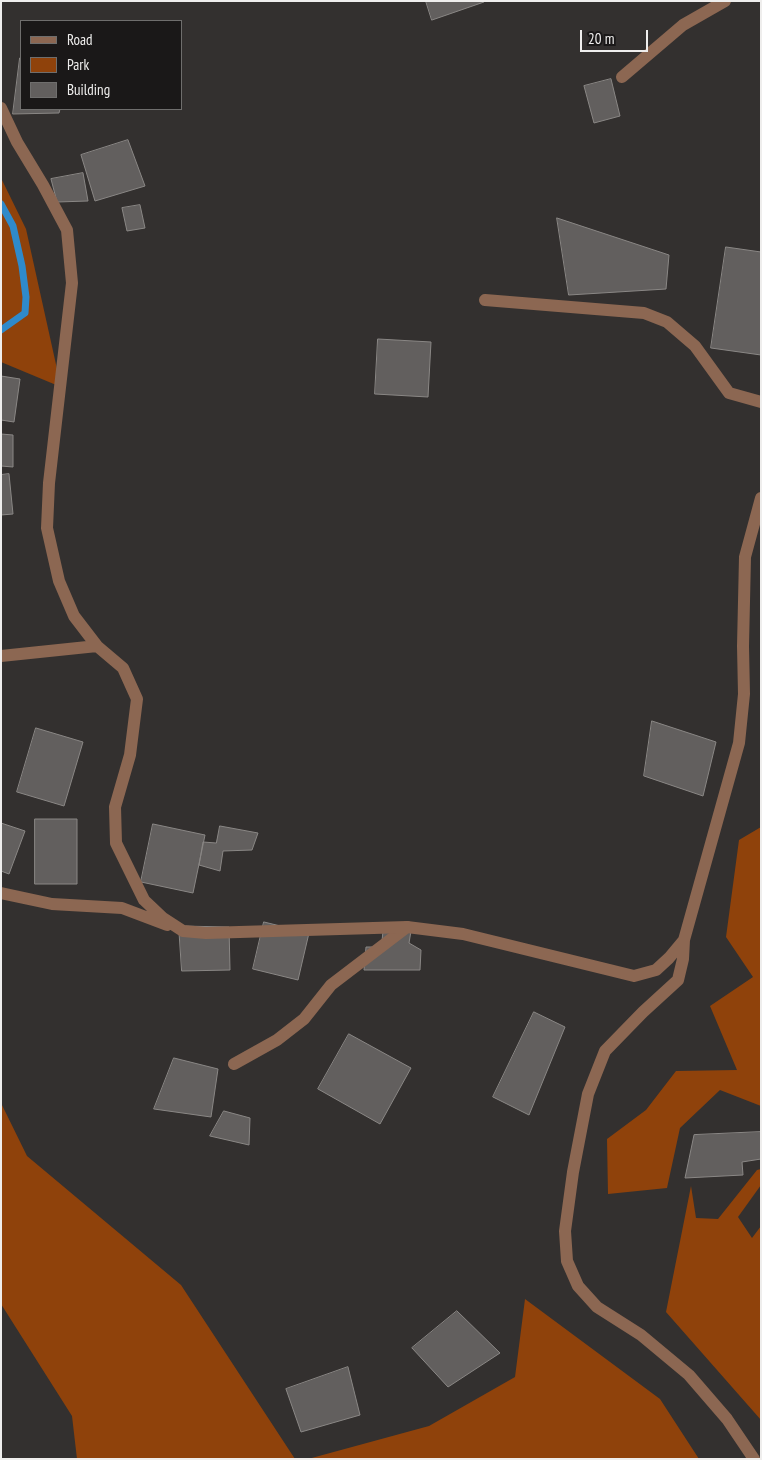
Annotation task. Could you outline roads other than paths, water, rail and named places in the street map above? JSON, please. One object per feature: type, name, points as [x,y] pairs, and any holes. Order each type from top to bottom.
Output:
[{"type":"street","points":[[622,77],[683,25],[726,1]]},
{"type":"street","points":[[1,108],[17,142],[67,230],[72,283],[49,483],[47,528],[59,581],[74,616],[97,646],[123,668],[137,699],[130,755],[115,807],[116,843],[144,900],[163,918],[183,931]]},
{"type":"street","points":[[485,300],[644,313],[667,322],[695,346],[729,393],[761,402]]},
{"type":"street","points":[[754,1459],[727,1419],[689,1375],[641,1335],[597,1307],[578,1286],[567,1261],[565,1231],[573,1172],[588,1094],[605,1051],[642,1012],[678,980],[683,959],[684,940],[739,743],[744,694],[745,557],[761,498]]},
{"type":"street","points":[[1,656],[97,646]]},
{"type":"street","points":[[1,893],[52,904],[122,908],[183,931],[206,933],[407,928],[463,934],[634,976],[656,970],[684,940]]},
{"type":"street","points":[[234,1064],[277,1040],[304,1019],[331,985],[407,928]]},
{"type":"waterway","points":[[1,204],[13,226],[22,266],[26,297],[25,313],[1,330]]}]
